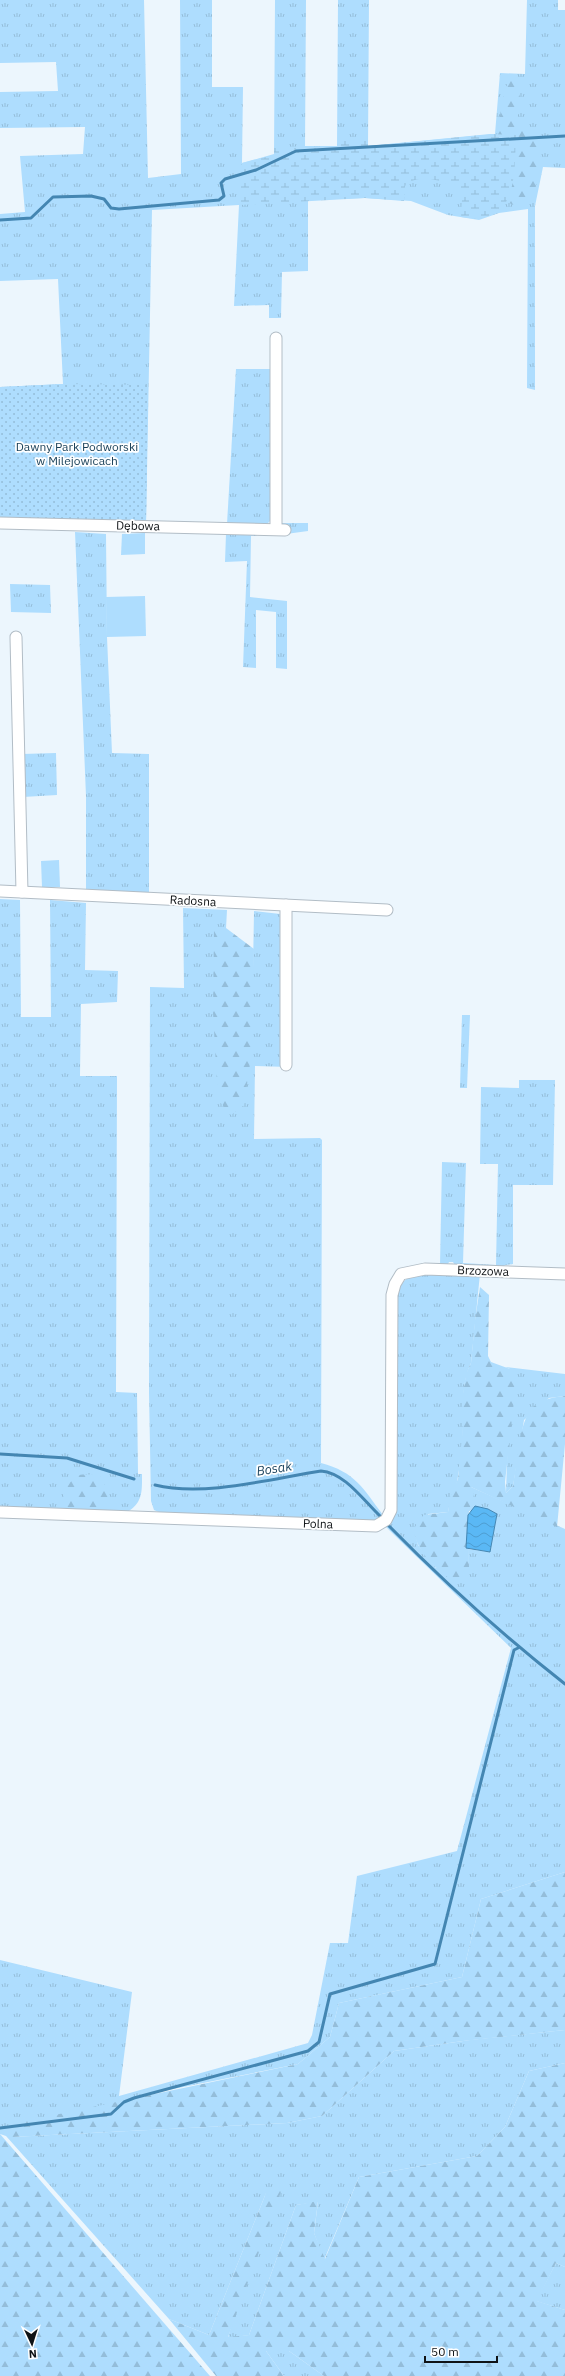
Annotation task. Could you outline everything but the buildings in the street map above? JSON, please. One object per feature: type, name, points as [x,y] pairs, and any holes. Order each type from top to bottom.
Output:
[{"type":"street","name":"Dębowa","points":[[0,523],[281,530],[276,338]]},
{"type":"street","points":[[16,636],[22,892]]},
{"type":"street","name":"Radosna","points":[[0,891],[387,910]]},
{"type":"street","points":[[286,906],[286,1065]]},
{"type":"street","name":"Brzozowa","points":[[401,1274],[425,1269],[565,1274]]},
{"type":"street","name":"Polna","points":[[0,1512],[376,1526],[386,1520],[391,1510],[392,1295],[395,1284],[401,1274]]},
{"type":"green space","points":[[0,0],[144,0],[148,178],[181,174],[180,0],[212,0],[212,87],[243,87],[242,163],[274,154],[275,0],[306,0],[305,146],[337,146],[338,0],[369,0],[368,146],[495,134],[500,73],[525,74],[527,0],[558,0],[558,10],[565,10],[565,168],[543,167],[535,206],[535,390],[527,388],[528,209],[499,213],[479,220],[448,215],[411,201],[365,198],[308,200],[308,271],[282,272],[281,318],[269,318],[269,305],[234,306],[239,205],[152,210],[146,524],[0,387],[63,384],[58,279],[0,281],[0,214],[25,212],[20,156],[83,154],[85,127],[0,128],[0,92],[58,91],[56,62],[0,63]]},
{"type":"green space","points":[[513,75],[517,81],[520,94],[518,114],[519,128],[540,131],[541,140],[538,177],[533,194],[529,202],[516,206],[502,200],[444,140],[497,135],[504,90]]},
{"type":"green space","points":[[490,134],[516,135],[515,166],[510,195],[503,206],[494,214],[480,218],[461,217],[462,200],[458,189],[438,180],[424,178],[417,179],[405,186],[404,201],[365,198],[239,205],[242,163],[274,155],[274,147],[337,146],[338,141],[368,139],[368,146]]},
{"type":"green space","points":[[236,369],[271,369],[272,519],[266,525],[227,524]]},
{"type":"green space","name":"Dawny Park Podworski w Milejowicach","points":[[63,384],[148,385],[146,524],[0,521],[0,387]]},
{"type":"green space","points":[[281,513],[282,523],[308,523],[308,531],[286,534],[281,525]]},
{"type":"green space","points":[[75,532],[106,534],[107,637],[112,753],[149,754],[149,893],[86,892],[86,796]]},
{"type":"green space","points":[[252,532],[257,536],[251,536],[250,597],[287,601],[287,669],[276,668],[276,612],[256,610],[256,668],[243,667],[247,561],[225,562],[226,534]]},
{"type":"green space","points":[[145,533],[145,554],[121,555],[122,534]]},
{"type":"green space","points":[[10,584],[50,585],[51,613],[11,612]]},
{"type":"green space","points":[[145,596],[146,636],[107,637],[106,597]]},
{"type":"green space","points":[[56,753],[57,795],[23,797],[22,754]]},
{"type":"green space","points":[[59,860],[60,887],[42,887],[41,861]]},
{"type":"green space","points":[[0,899],[20,900],[21,1017],[51,1017],[50,900],[86,903],[85,970],[118,971],[117,1002],[81,1004],[80,1076],[117,1076],[116,1392],[137,1393],[138,1474],[142,1474],[139,1501],[127,1512],[0,1508]]},
{"type":"green space","points":[[183,908],[227,910],[224,966],[253,969],[254,911],[289,915],[289,1067],[255,1066],[254,1139],[320,1138],[322,1140],[321,1463],[342,1471],[364,1489],[383,1515],[378,1520],[370,1523],[161,1513],[154,1510],[151,1501],[149,1393],[150,987],[184,988]]},
{"type":"green space","points":[[214,927],[226,928],[254,949],[251,1057],[244,1105],[231,1115],[220,1102],[217,1084],[213,1012]]},
{"type":"green space","points":[[462,1015],[470,1015],[467,1088],[460,1088]]},
{"type":"green space","points":[[519,1080],[555,1080],[553,1185],[513,1185],[513,1264],[505,1265],[503,1268],[456,1267],[453,1262],[449,1262],[447,1266],[440,1265],[442,1162],[466,1163],[463,1263],[496,1265],[498,1164],[480,1164],[481,1087],[519,1088]]},
{"type":"green space","points":[[427,1272],[480,1274],[471,1363],[464,1386],[461,1458],[455,1490],[448,1512],[428,1514],[415,1534],[418,1545],[436,1568],[469,1567],[468,1549],[490,1552],[497,1514],[488,1509],[469,1511],[468,1515],[471,1487],[565,1529],[565,1872],[481,1899],[462,1977],[339,2003],[330,2037],[298,2064],[148,2094],[12,2137],[287,2123],[322,2116],[394,2051],[470,2040],[565,2030],[565,2063],[529,2071],[505,2127],[477,2156],[359,2177],[324,2260],[314,2233],[318,2202],[296,2205],[249,2335],[228,2338],[266,2193],[209,2335],[169,2319],[6,2136],[0,2134],[0,1960],[132,1992],[119,2096],[308,2043],[312,2035],[330,1943],[348,1943],[357,1876],[457,1851],[511,1648],[386,1527],[391,1518],[396,1298],[403,1282],[415,1275]]},
{"type":"green space","points":[[480,1287],[489,1295],[488,1356],[491,1362],[510,1369],[514,1377],[515,1392],[505,1482],[506,1493],[513,1486],[519,1444],[524,1423],[528,1414],[536,1404],[548,1399],[565,1396],[565,1444],[557,1527],[471,1487],[474,1494],[468,1515],[469,1567],[456,1581],[442,1573],[427,1558],[416,1540],[415,1532],[417,1522],[424,1515],[448,1512],[450,1497],[458,1479],[463,1426],[462,1400],[466,1374],[471,1363]]},
{"type":"green space","points":[[505,1367],[565,1374],[565,1396],[549,1398],[524,1420],[513,1486],[506,1493],[510,1369]]},
{"type":"green space","points":[[92,1474],[100,1476],[109,1493],[109,1510],[64,1508],[64,1494],[72,1480],[79,1475]]},
{"type":"green space","points":[[565,1872],[565,2030],[463,2041],[394,2051],[322,2116],[287,2123],[12,2137],[7,2125],[298,2064],[330,2037],[339,2003],[462,1977],[481,1899]]},
{"type":"green space","points":[[565,2063],[565,2267],[556,2263],[537,2301],[565,2310],[565,2376],[324,2376],[289,2351],[266,2351],[284,2376],[216,2376],[169,2319],[209,2335],[266,2193],[282,2189],[228,2337],[249,2335],[296,2205],[318,2201],[314,2233],[325,2259],[359,2177],[477,2156],[505,2127],[529,2071]]},
{"type":"green space","points":[[0,2134],[210,2376],[0,2376]]},
{"type":"green space","points":[[556,2263],[565,2267],[565,2310],[536,2301]]},
{"type":"green space","points":[[266,2351],[289,2351],[324,2376],[284,2376]]},
{"type":"water","points":[[475,1506],[488,1509],[497,1514],[490,1552],[466,1548],[468,1515]]},
{"type":"waterway","points":[[0,220],[31,218],[53,197],[91,196],[104,199],[111,208],[119,209],[219,200],[224,196],[221,183],[225,179],[256,170],[296,151],[565,136]]},
{"type":"waterway","name":"Bosak","points":[[0,1454],[67,1458],[134,1479]]},
{"type":"waterway","name":"Bosak","points":[[155,1485],[194,1489],[216,1488],[237,1486],[321,1471],[330,1473],[346,1482],[380,1516]]},
{"type":"waterway","name":"Bosak","points":[[388,1525],[474,1608],[565,1684]]},
{"type":"waterway","points":[[0,2128],[111,2114],[124,2102],[134,2098],[308,2051],[319,2042],[330,1994],[435,1964],[514,1650],[518,1648]]}]
